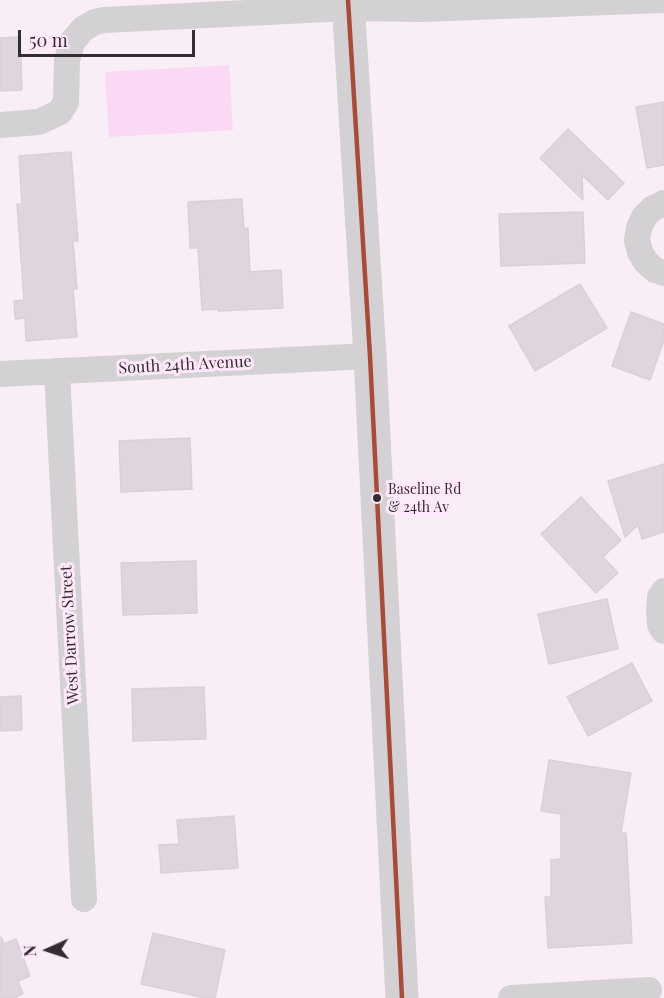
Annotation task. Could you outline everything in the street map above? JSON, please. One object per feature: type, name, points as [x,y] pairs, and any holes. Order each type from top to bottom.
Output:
[{"type":"main road","points":[[348,4],[370,356],[402,998]]},
{"type":"street","points":[[0,125],[39,122],[60,112],[66,102],[67,60],[72,42],[77,34],[95,22],[104,20],[348,4],[411,10],[664,0]]},
{"type":"street","points":[[664,203],[652,209],[644,217],[637,240],[646,262],[655,270],[664,273]]},
{"type":"street","name":"South 24th Avenue","points":[[0,374],[370,356]]},
{"type":"street","name":"West Darrow Street","points":[[57,371],[84,899]]},
{"type":"street","points":[[664,591],[660,597],[659,612],[660,625],[664,631]]},
{"type":"street","points":[[512,998],[653,987]]},
{"type":"shaded area","points":[[229,65],[233,130],[109,137],[105,72]]},
{"type":"building","points":[[20,37],[22,90],[0,91],[0,38]]},
{"type":"building","points":[[664,102],[664,165],[647,168],[636,107]]},
{"type":"building","points":[[568,129],[624,183],[608,200],[582,175],[583,200],[540,158]]},
{"type":"building","points":[[71,152],[78,241],[73,241],[77,289],[73,289],[77,337],[26,341],[25,318],[15,319],[14,301],[24,300],[17,204],[22,204],[19,156]]},
{"type":"building","points":[[242,199],[244,229],[248,228],[250,272],[281,270],[283,308],[202,310],[198,248],[190,248],[188,202]]},
{"type":"building","points":[[583,212],[585,263],[501,266],[499,214]]},
{"type":"building","points":[[580,284],[607,328],[535,371],[509,326]]},
{"type":"building","points":[[631,312],[664,324],[664,340],[650,380],[612,366]]},
{"type":"building","points":[[190,438],[192,489],[121,492],[119,441]]},
{"type":"building","points":[[664,464],[664,532],[642,539],[638,525],[625,537],[608,481]]},
{"type":"building","points":[[581,497],[621,540],[603,557],[618,573],[596,593],[541,534]]},
{"type":"building","points":[[196,561],[197,613],[123,615],[121,563]]},
{"type":"building","points":[[607,599],[618,649],[549,664],[538,614]]},
{"type":"building","points":[[632,663],[652,701],[588,736],[567,697]]},
{"type":"building","points":[[204,687],[206,739],[133,741],[132,689]]},
{"type":"building","points":[[21,696],[22,730],[0,731],[0,697]]},
{"type":"building","points":[[549,760],[631,773],[621,833],[626,833],[632,943],[548,948],[545,897],[551,897],[551,860],[561,859],[561,814],[541,811]]},
{"type":"building","points":[[234,816],[238,868],[161,873],[159,845],[179,844],[177,820]]},
{"type":"building","points":[[153,933],[225,950],[215,998],[205,998],[141,984]]},
{"type":"building","points":[[1,937],[4,944],[16,939],[30,976],[18,981],[23,994],[13,998],[0,998]]},
{"type":"transit line","points":[[348,0],[370,356],[402,998]]},
{"type":"place","name":"Baseline Rd & 24th Av","points":[[377,498]]}]
